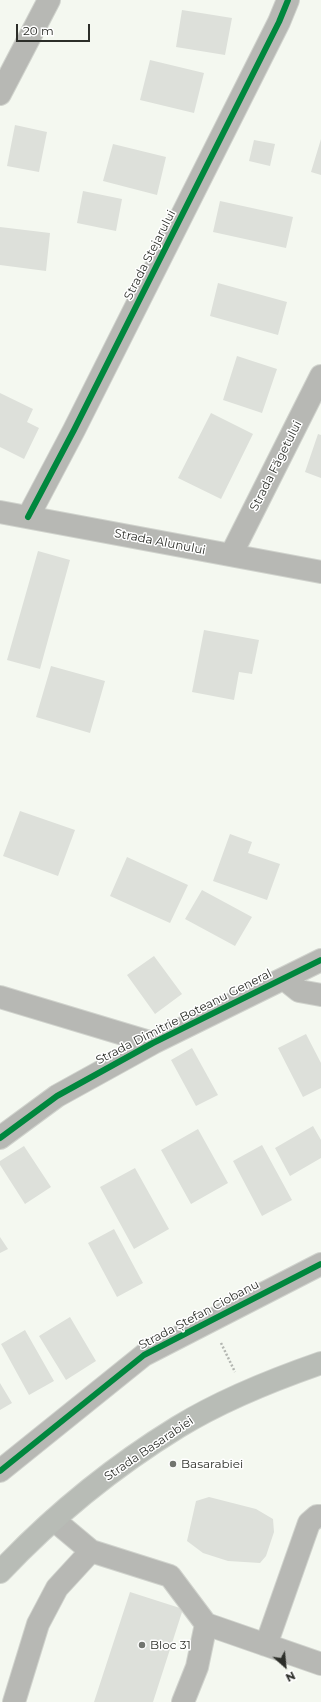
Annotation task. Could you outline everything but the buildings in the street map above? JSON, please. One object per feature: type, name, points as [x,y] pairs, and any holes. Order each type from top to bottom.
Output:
[{"type":"main road","name":"Strada Basarabiei","points":[[0,1572],[54,1520],[92,1488],[178,1427],[245,1393],[321,1363]]},
{"type":"street","points":[[0,94],[49,0]]},
{"type":"street","name":"Strada Stejarului","points":[[28,517],[168,244],[279,22],[288,0]]},
{"type":"street","name":"Strada Făgetului","points":[[231,555],[321,376]]},
{"type":"street","name":"Strada Alunului","points":[[0,512],[321,572]]},
{"type":"street","name":"Strada Dimitrie Boteanu General","points":[[0,1138],[57,1096],[153,1043],[321,960]]},
{"type":"street","points":[[284,979],[299,991],[321,995]]},
{"type":"street","points":[[0,997],[153,1043]]},
{"type":"street","name":"Strada Ștefan Ciobanu","points":[[0,1471],[144,1355],[321,1264]]},
{"type":"street","points":[[266,1645],[309,1523],[317,1516],[321,1516]]},
{"type":"street","points":[[54,1520],[91,1551],[170,1576],[206,1624],[321,1664]]},
{"type":"street","points":[[14,1702],[38,1624],[58,1588],[91,1551]]},
{"type":"street","points":[[183,1702],[197,1666],[206,1624]]},
{"type":"path","points":[[220,1340],[236,1374]]},
{"type":"cycle path","points":[[28,517],[74,430],[279,22],[288,0]]},
{"type":"cycle path","points":[[0,1138],[57,1096],[153,1043],[321,960]]},
{"type":"cycle path","points":[[0,1471],[144,1355],[321,1264]]},
{"type":"place","name":"Basarabiei","points":[[173,1464]]},
{"type":"place","name":"Bloc 31","points":[[142,1645]]}]
